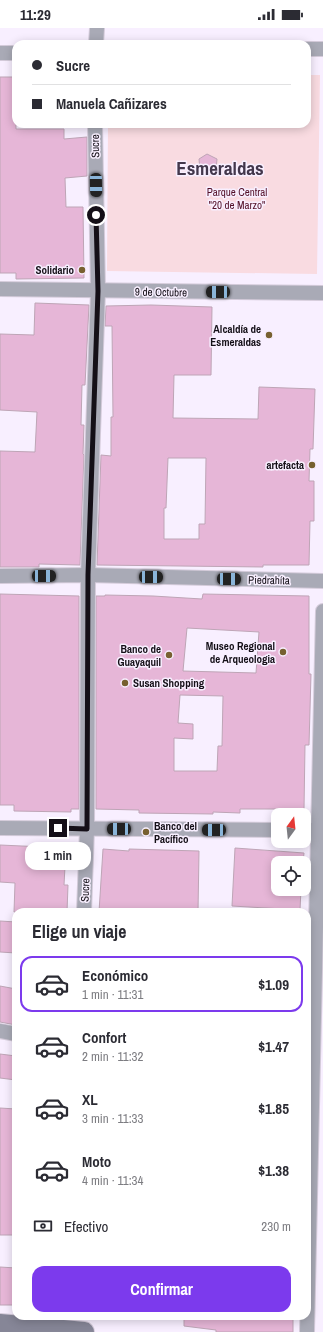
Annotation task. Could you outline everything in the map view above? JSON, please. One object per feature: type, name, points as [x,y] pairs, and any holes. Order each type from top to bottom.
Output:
[{"type":"street","points":[[96,40],[97,28]]},
{"type":"street","points":[[311,49],[323,49]]},
{"type":"street","points":[[0,53],[12,53]]},
{"type":"street","name":"Sucre","points":[[84,908],[87,829],[88,575],[98,291],[95,128]]},
{"type":"street","name":"9 de Octubre","points":[[0,289],[323,293]]},
{"type":"street","name":"Piedrahíta","points":[[0,576],[88,575],[323,581]]},
{"type":"street","points":[[311,1186],[321,830],[323,611]]},
{"type":"street","points":[[0,828],[271,830]]},
{"type":"street","points":[[0,1031],[12,1033]]},
{"type":"street","points":[[307,1320],[307,1332]]},
{"type":"street","points":[[0,1324],[59,1326],[84,1332]]},
{"type":"green space","name":"Parque Central \"20 de Marzo\"","points":[[311,75],[320,75],[317,274],[107,271],[108,128],[311,128]]},
{"type":"building","points":[[0,77],[12,77],[12,128],[64,129],[64,139],[87,137],[87,176],[65,178],[66,207],[83,207],[84,278],[16,279],[16,273],[0,273]]},
{"type":"building","points":[[207,154],[217,159],[216,169],[209,174],[200,170],[199,159]]},
{"type":"building","points":[[35,303],[89,305],[85,385],[82,385],[81,425],[84,425],[84,455],[80,565],[39,564],[39,567],[0,567],[0,451],[35,452],[37,412],[0,410],[0,334],[34,335]]},
{"type":"building","points":[[151,305],[212,307],[211,375],[174,375],[173,418],[258,419],[259,387],[315,389],[313,449],[310,449],[309,481],[314,481],[314,521],[310,521],[309,565],[263,565],[263,567],[97,565],[101,455],[111,456],[111,417],[113,417],[112,326],[105,326],[106,306]],"holes":[[[168,458],[206,458],[205,524],[199,524],[199,539],[164,539],[164,508],[166,508]]]},
{"type":"building","points":[[0,594],[79,596],[79,809],[71,809],[71,812],[14,811],[14,805],[0,805]]},
{"type":"building","points":[[203,594],[309,596],[309,674],[311,674],[309,745],[305,745],[304,808],[240,809],[240,813],[213,812],[213,814],[139,813],[139,810],[96,809],[96,596],[153,596],[202,599]],"holes":[[[187,628],[259,632],[256,673],[183,671]],[[180,695],[223,696],[222,746],[218,746],[217,771],[174,771],[174,738],[193,739],[193,724],[178,723]]]},
{"type":"building","points":[[0,845],[66,848],[64,885],[68,885],[67,908],[14,908],[15,883],[0,882]]},
{"type":"building","points":[[235,848],[304,853],[304,856],[271,856],[271,896],[301,896],[300,908],[232,906]]},
{"type":"building","points":[[103,849],[129,851],[129,849],[199,851],[198,908],[99,908]]},
{"type":"building","points":[[0,921],[12,922],[12,953],[0,952]]},
{"type":"building","points":[[0,986],[12,988],[12,1024],[0,1022]]},
{"type":"building","points":[[0,1054],[12,1056],[12,1080],[0,1078]]},
{"type":"building","points":[[0,1108],[12,1109],[12,1235],[0,1235]]},
{"type":"building","points":[[0,1267],[12,1268],[12,1305],[0,1305]]},
{"type":"building","points":[[184,1320],[293,1320],[293,1332],[216,1332],[216,1330],[184,1326]]},
{"type":"place","name":"Solidario","points":[[82,270]]},
{"type":"place","name":"Alcaldía de Esmeraldas","points":[[269,335]]},
{"type":"place","name":"artefacta","points":[[312,465]]},
{"type":"place","name":"Museo Regional de Arqueologia","points":[[283,652]]},
{"type":"place","name":"Banco de Guayaquil","points":[[169,655]]},
{"type":"place","name":"Susan Shopping","points":[[125,683]]},
{"type":"place","name":"Banco del Pacífico","points":[[146,832]]},
{"type":"district","name":"Esmeraldas","points":[[220,168]]},
{"type":"route","points":[[58,828],[87,829],[88,575],[98,291],[96,215]]}]
